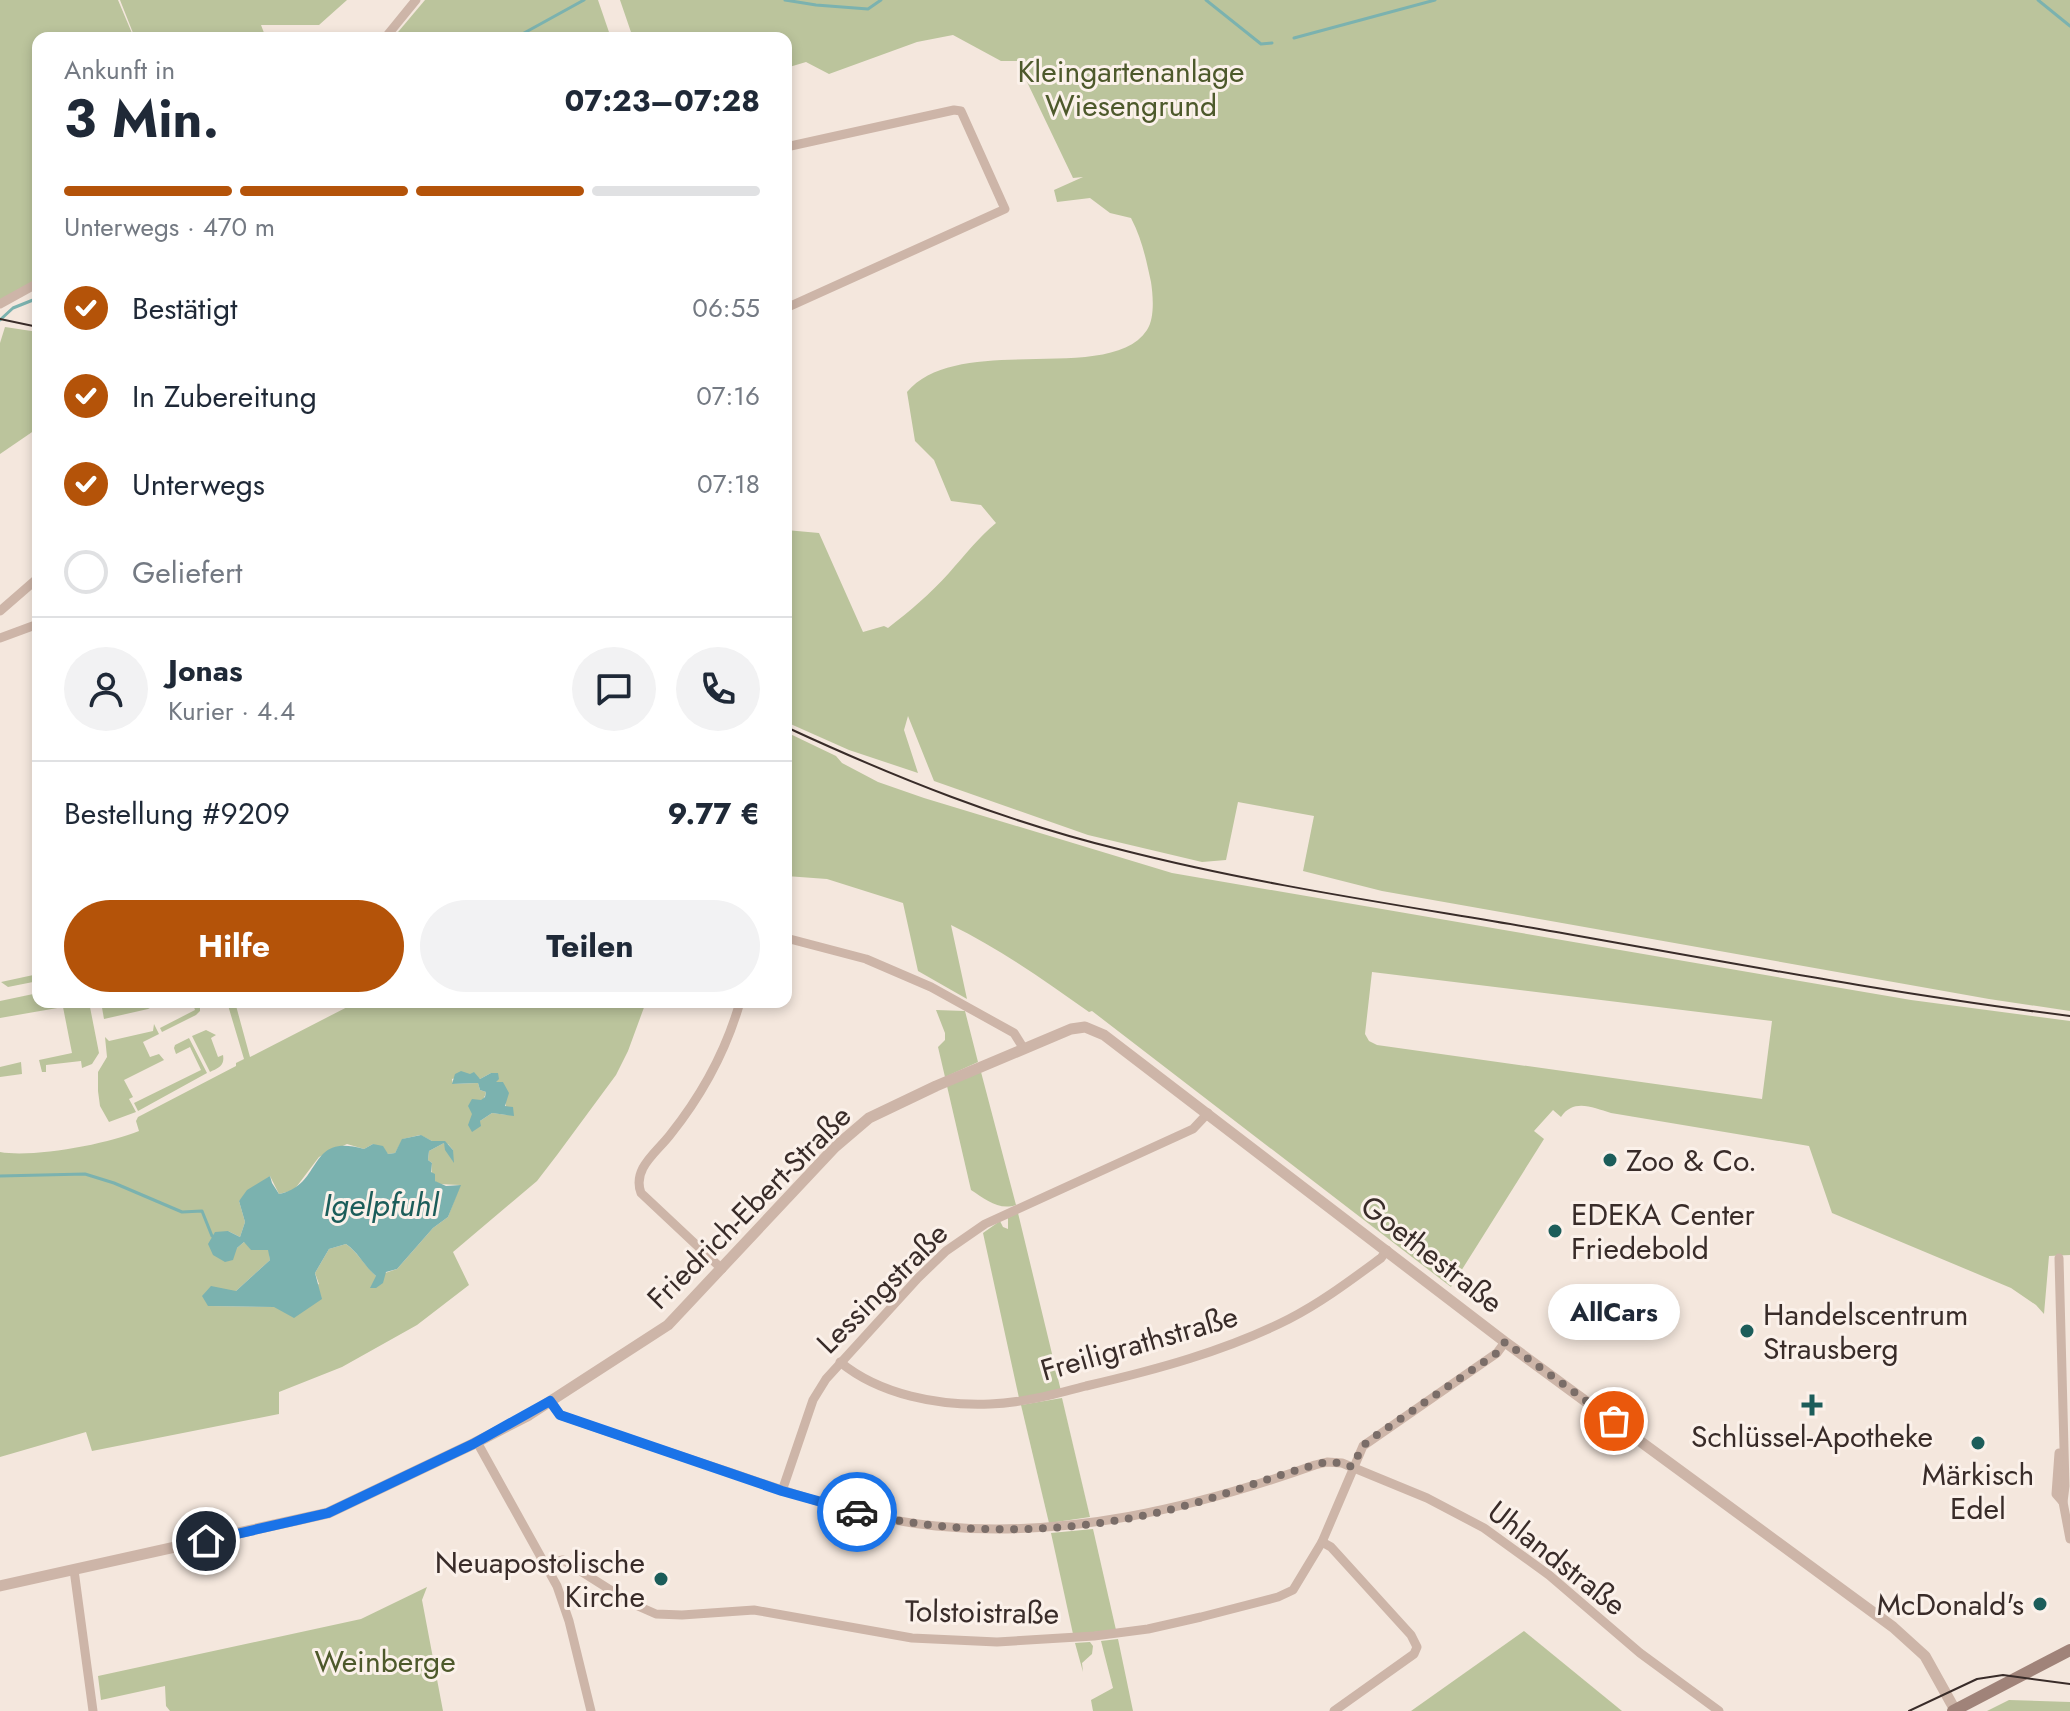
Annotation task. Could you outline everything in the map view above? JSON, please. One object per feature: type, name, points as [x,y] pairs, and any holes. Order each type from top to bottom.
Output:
[{"type":"main road","points":[[1954,1710],[2070,1650]]},
{"type":"street","points":[[390,32],[416,0]]},
{"type":"street","points":[[792,146],[961,111],[1005,209],[792,305]]},
{"type":"street","points":[[0,304],[32,286]]},
{"type":"street","points":[[0,611],[32,583]]},
{"type":"street","points":[[0,638],[32,626]]},
{"type":"street","points":[[792,940],[866,959],[931,987],[1014,1033],[1024,1049]]},
{"type":"street","points":[[722,1269],[641,1193],[637,1182],[640,1171],[704,1087],[726,1044],[738,1008]]},
{"type":"street","name":"Friedrich-Ebert-Straße","points":[[0,1586],[328,1513],[477,1442],[550,1401],[668,1325],[856,1127],[882,1110],[1071,1029],[1089,1028]]},
{"type":"street","name":"Goethestraße","points":[[1089,1028],[1104,1035],[1505,1342],[1900,1633],[1925,1656],[1954,1710]]},
{"type":"street","name":"Lessingstraße","points":[[782,1491],[813,1400],[826,1379],[918,1278],[948,1250],[1002,1216],[1193,1129],[1208,1113]]},
{"type":"street","name":"Freiligrathstraße","points":[[840,1362],[863,1378],[891,1390],[932,1400],[991,1404],[1041,1397],[1140,1373],[1268,1329],[1330,1296],[1381,1258],[1387,1250]]},
{"type":"street","points":[[2059,1258],[2066,1385],[2055,1481],[2056,1494],[2063,1502],[2070,1539]]},
{"type":"street","name":"Tolstoistraße","points":[[546,1564],[563,1560],[645,1610],[669,1616],[747,1609],[912,1638],[1033,1641],[1148,1629],[1278,1597],[1298,1584],[1322,1542],[1363,1446],[1488,1360],[1505,1342]]},
{"type":"street","points":[[550,1401],[560,1415],[782,1491],[844,1509],[907,1522],[966,1528],[1030,1528],[1148,1515],[1327,1462],[1352,1467]]},
{"type":"street","points":[[477,1442],[546,1564],[569,1621],[591,1711]]},
{"type":"street","name":"Uhlandstraße","points":[[1352,1467],[1427,1498],[1516,1549],[1640,1653],[1719,1711]]},
{"type":"street","points":[[1322,1542],[1331,1547],[1416,1641],[1414,1654],[1334,1711]]},
{"type":"street","points":[[74,1570],[93,1711]]},
{"type":"green space","points":[[0,0],[118,0],[131,32],[32,32],[32,285],[0,300]]},
{"type":"green space","points":[[120,0],[347,0],[319,25],[261,25],[264,32],[133,32]]},
{"type":"green space","points":[[425,0],[598,0],[609,32],[398,32]]},
{"type":"green space","name":"Kleingartenanlage Wiesengrund","points":[[620,0],[2070,0],[2070,1011],[1382,891],[1303,871],[1314,816],[1238,802],[1226,860],[1202,862],[1088,835],[934,781],[908,716],[904,730],[918,773],[849,750],[792,725],[792,531],[819,533],[863,632],[884,626],[888,628],[935,588],[996,523],[981,505],[951,501],[934,460],[915,441],[907,392],[930,374],[961,364],[1101,355],[1128,346],[1147,330],[1151,319],[1151,282],[1141,241],[1131,218],[1110,213],[1090,198],[1057,202],[1054,190],[1083,177],[1073,178],[1017,61],[1001,61],[953,35],[917,42],[829,74],[806,62],[792,66],[792,32],[631,32]]},
{"type":"green space","points":[[5,327],[32,331],[32,432],[0,454],[0,343]]},
{"type":"green space","points":[[792,735],[836,756],[842,763],[878,782],[1172,873],[1911,1000],[2070,1021],[2070,1255],[2049,1256],[2044,1314],[2011,1288],[1832,1213],[1809,1146],[1578,1106],[1561,1117],[1553,1110],[1534,1131],[1544,1139],[1451,1287],[1092,1011],[1089,1012],[1004,955],[951,925],[967,999],[918,971],[903,903],[827,879],[792,876]],"holes":[[[1372,972],[1772,1021],[1762,1099],[1377,1045],[1369,1041],[1365,1034]]]},
{"type":"green space","points":[[32,975],[32,982],[8,987],[1,982]]},
{"type":"green space","points":[[32,994],[32,1008],[57,1008],[0,1018],[0,1001]]},
{"type":"green space","points":[[63,1008],[90,1008],[99,1053],[92,1064],[82,1068],[81,1061],[46,1065],[46,1072],[42,1072],[39,1060],[72,1053]]},
{"type":"green space","points":[[102,1008],[150,1008],[148,1009],[104,1019]]},
{"type":"green space","points":[[200,1008],[196,1015],[162,1032],[160,1028]]},
{"type":"green space","points":[[229,1008],[237,1008],[250,1057],[345,1008],[644,1008],[616,1075],[537,1181],[453,1252],[469,1285],[417,1325],[342,1367],[279,1392],[279,1414],[92,1451],[86,1432],[0,1457],[0,1152],[70,1149],[139,1131],[138,1117],[236,1066],[244,1059]],"holes":[[[491,1073],[495,1082],[503,1082],[507,1115],[492,1113],[480,1121],[472,1120],[486,1092],[480,1090],[478,1083],[453,1084],[452,1079],[470,1074],[480,1079]],[[420,1135],[444,1143],[429,1151],[428,1160],[432,1163],[432,1175],[436,1182],[460,1185],[448,1217],[433,1228],[397,1269],[376,1276],[346,1244],[329,1249],[315,1273],[319,1284],[274,1307],[208,1306],[236,1291],[270,1260],[269,1250],[244,1242],[237,1248],[228,1231],[240,1237],[245,1222],[239,1201],[270,1176],[279,1194],[294,1190],[319,1157],[347,1144],[364,1149],[373,1144],[388,1154],[395,1153],[403,1139]],[[444,1143],[448,1144],[453,1150],[453,1161]]]},
{"type":"green space","points":[[936,1010],[965,1011],[978,1062],[945,1077],[938,1047],[945,1040],[945,1033]]},
{"type":"green space","points":[[154,1024],[159,1034],[143,1042],[150,1057],[159,1054],[164,1060],[124,1080],[133,1097],[129,1099],[136,1112],[109,1122],[100,1106],[98,1091],[98,1072],[107,1057],[105,1037],[109,1041],[153,1031]]},
{"type":"green space","points":[[206,1030],[216,1035],[211,1038],[218,1057],[223,1055],[222,1064],[210,1072],[192,1036]]},
{"type":"green space","points":[[189,1038],[207,1073],[138,1111],[134,1103],[201,1070],[190,1047],[176,1054],[175,1045]]},
{"type":"green space","points":[[21,1062],[22,1074],[0,1077],[0,1067]]},
{"type":"green space","points":[[981,1072],[1016,1205],[998,1205],[971,1190],[947,1086]]},
{"type":"green space","points":[[1018,1213],[1061,1391],[1019,1398],[983,1233],[1000,1221],[1008,1229],[1008,1218]]},
{"type":"green space","points":[[1062,1398],[1090,1517],[1049,1523],[1021,1405]]},
{"type":"green space","points":[[1093,1529],[1116,1630],[1073,1634],[1051,1533]]},
{"type":"green space","name":"Weinberge","points":[[427,1587],[422,1600],[443,1711],[170,1711],[166,1706],[165,1686],[101,1700],[98,1676],[361,1619]]},
{"type":"green space","points":[[1524,1631],[1622,1711],[1411,1711]]},
{"type":"green space","points":[[1118,1639],[1133,1711],[1093,1711],[1091,1700],[1113,1688],[1101,1641]]},
{"type":"green space","points":[[1090,1642],[1092,1654],[1082,1663],[1083,1672],[1075,1643]]},
{"type":"green space","points":[[2009,1700],[2070,1702],[2070,1711],[1987,1711]]},
{"type":"water","points":[[474,1072],[480,1079],[498,1073],[496,1082],[503,1082],[509,1093],[505,1106],[513,1107],[514,1116],[492,1113],[480,1121],[481,1126],[472,1132],[468,1125],[472,1114],[468,1106],[472,1099],[485,1097],[486,1092],[480,1090],[478,1083],[452,1084],[455,1074]]},
{"type":"water","name":"Igelpfuhl","points":[[421,1135],[432,1141],[445,1141],[453,1150],[454,1163],[444,1143],[429,1151],[428,1160],[432,1163],[431,1172],[435,1174],[435,1181],[446,1186],[461,1185],[448,1217],[433,1228],[397,1269],[386,1272],[383,1283],[370,1288],[376,1276],[346,1244],[329,1249],[315,1273],[322,1299],[294,1318],[274,1307],[208,1306],[202,1296],[211,1286],[236,1291],[270,1260],[268,1250],[251,1250],[244,1242],[237,1248],[233,1260],[225,1262],[213,1255],[208,1244],[215,1232],[228,1231],[240,1237],[245,1222],[239,1201],[247,1190],[270,1176],[279,1194],[293,1189],[303,1181],[323,1153],[333,1148],[346,1146],[364,1149],[373,1144],[383,1146],[388,1154],[395,1153],[402,1139]]},
{"type":"waterway","points":[[526,32],[584,0]]},
{"type":"waterway","points":[[785,0],[868,9],[881,0]]},
{"type":"waterway","points":[[1206,0],[1261,44],[1272,43]]},
{"type":"waterway","points":[[1294,38],[1435,0]]},
{"type":"waterway","points":[[2038,0],[2070,26]]},
{"type":"waterway","points":[[0,320],[13,308],[32,300]]},
{"type":"waterway","points":[[0,1176],[85,1174],[182,1212],[202,1211],[212,1236]]},
{"type":"tram line","points":[[0,319],[32,326]]},
{"type":"tram line","points":[[792,730],[909,781],[993,812],[1079,839],[1225,874],[1804,976],[2070,1016]]},
{"type":"tram line","points":[[1909,1711],[1977,1679],[2003,1675],[2070,1684]]},
{"type":"way so far","points":[[857,1512],[939,1526],[1043,1527],[1148,1515],[1327,1462],[1352,1467],[1363,1446],[1371,1439],[1497,1353],[1505,1342],[1614,1421]]},
{"type":"place","name":"Zoo & Co.","points":[[1610,1160]]},
{"type":"place","name":"EDEKA Center Friedebold","points":[[1555,1231]]},
{"type":"place","name":"Handelscentrum Strausberg","points":[[1747,1331]]},
{"type":"place","name":"Schlüssel-Apotheke","points":[[1812,1405]]},
{"type":"place","name":"AllCars","points":[[1614,1421]]},
{"type":"place","name":"Märkisch Edel","points":[[1978,1443]]},
{"type":"place","name":"Neuapostolische Kirche","points":[[661,1579]]},
{"type":"place","name":"McDonald's","points":[[2040,1604]]},
{"type":"route","points":[[206,1541],[328,1513],[473,1444],[550,1401],[560,1415],[782,1491],[857,1512]]}]
